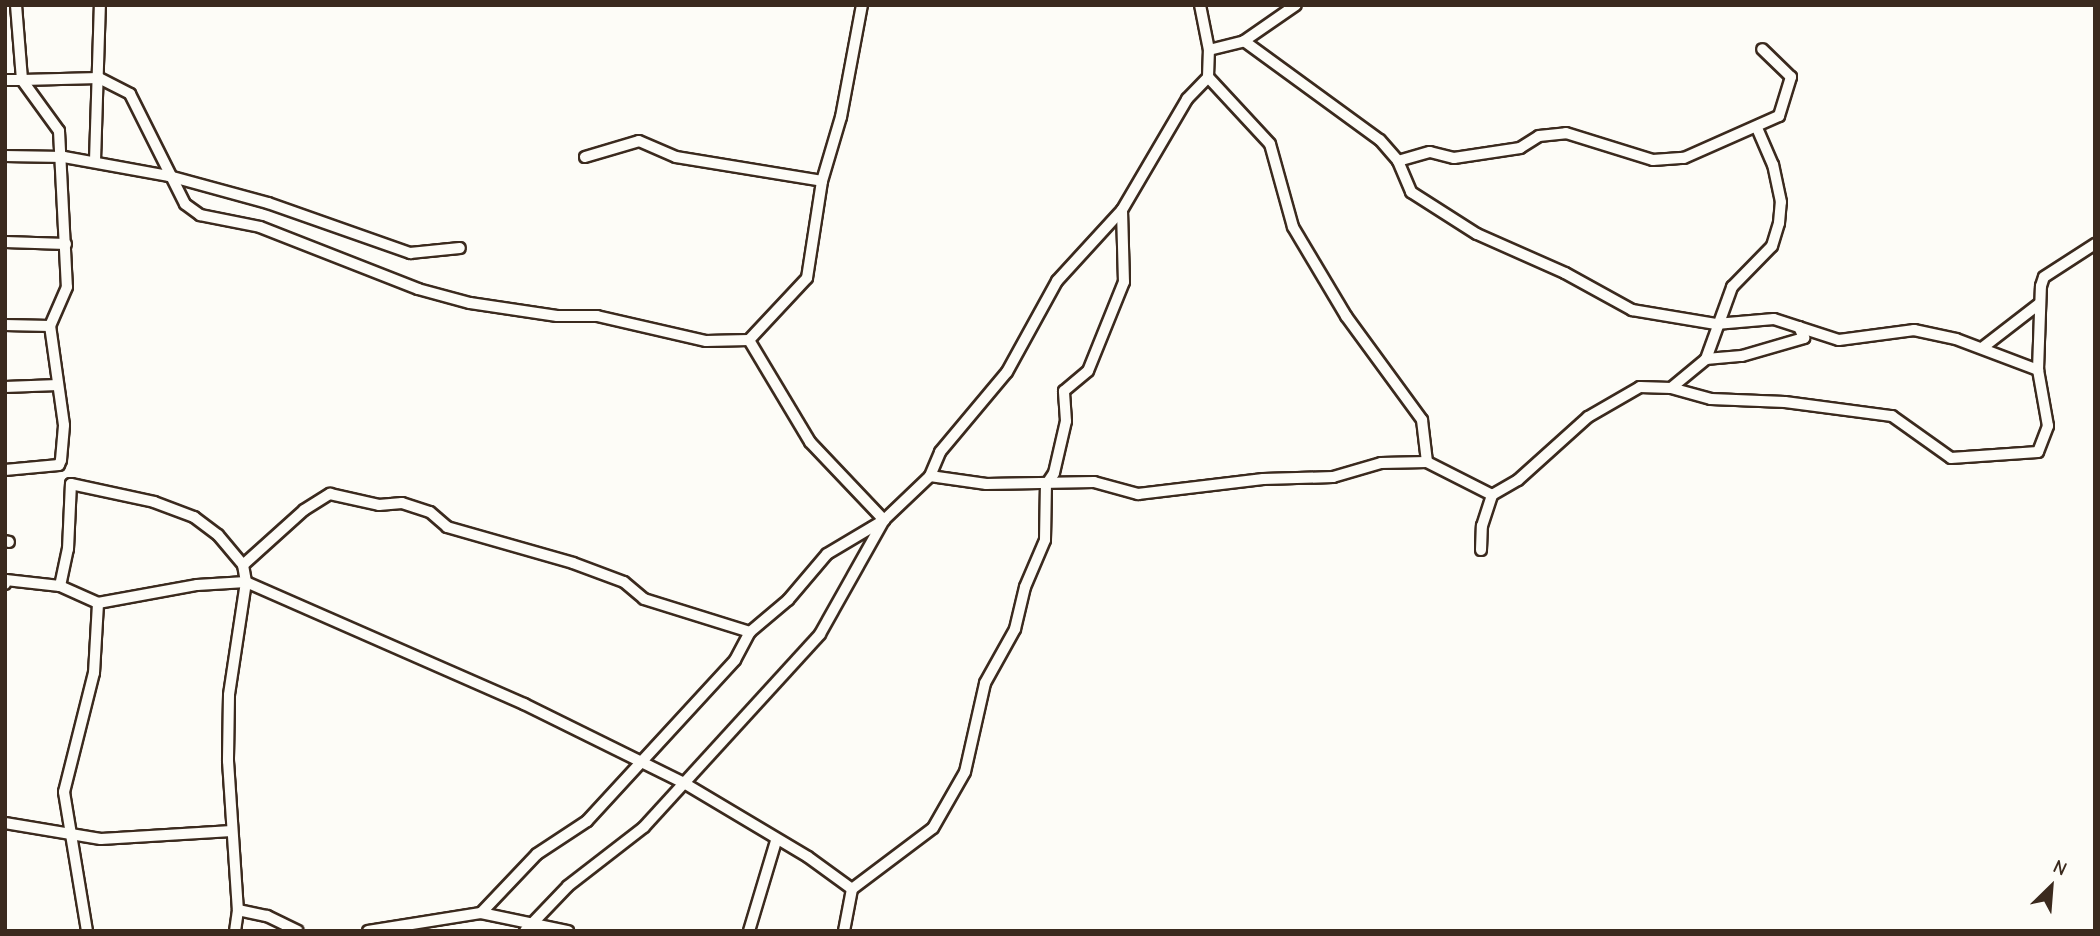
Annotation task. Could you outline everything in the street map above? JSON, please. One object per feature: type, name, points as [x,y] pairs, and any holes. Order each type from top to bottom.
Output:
[{"type":"street","points":[[5,470],[59,465],[64,425],[50,326],[67,287],[59,131],[22,80],[16,5]]},
{"type":"street","points":[[94,161],[100,5]]},
{"type":"street","points":[[5,80],[99,78],[130,94],[185,204],[200,215],[260,227],[418,289],[470,303],[557,316],[597,316],[706,341],[748,340],[807,278],[822,181],[841,117],[862,5]]},
{"type":"street","points":[[481,913],[537,854],[587,821],[638,760],[716,681],[750,632],[788,600],[827,554],[884,520],[930,475],[940,452],[1007,372],[1057,281],[1122,210],[1187,99],[1208,77],[1209,50],[1200,5]]},
{"type":"street","points":[[1209,50],[1244,41],[1296,5]]},
{"type":"street","points":[[1244,41],[1380,140],[1398,161],[1410,192],[1476,234],[1565,273],[1632,310],[1716,324],[1774,319],[1839,340],[1914,330],[1982,348],[2038,370]]},
{"type":"street","points":[[1398,161],[1430,152],[1454,158],[1520,148],[1539,136],[1566,133],[1653,160],[1684,158],[1779,117],[1791,77],[1762,49]]},
{"type":"street","points":[[1208,77],[1270,144],[1293,227],[1346,316],[1422,420],[1427,462]]},
{"type":"street","points":[[1671,388],[1706,359],[1716,324],[1732,287],[1772,246],[1779,223],[1781,201],[1773,165],[1757,128]]},
{"type":"street","points":[[585,157],[639,141],[676,157],[822,181]]},
{"type":"street","points":[[5,156],[94,161],[169,176],[268,203],[411,253],[460,248]]},
{"type":"street","points":[[844,931],[852,889],[933,828],[965,772],[985,683],[1015,629],[1030,573],[1045,540],[1046,485],[1054,473],[1066,421],[1064,391],[1088,371],[1124,282],[1122,210]]},
{"type":"street","points":[[5,242],[66,244]]},
{"type":"street","points":[[1481,550],[1482,526],[1492,495],[1518,480],[1588,417],[1640,387],[1671,388],[1711,399],[1784,402],[1892,416],[1951,458],[2038,452],[2048,426],[2038,370],[2039,304],[2044,277],[2095,244]]},
{"type":"street","points":[[1982,348],[2039,304]]},
{"type":"street","points":[[5,325],[50,326]]},
{"type":"street","points":[[1706,359],[1742,356],[1804,338],[1799,327]]},
{"type":"street","points":[[748,340],[810,442],[884,520]]},
{"type":"street","points":[[5,387],[58,385]]},
{"type":"street","points":[[930,475],[986,484],[1046,485],[1094,482],[1138,494],[1263,479],[1333,477],[1381,463],[1427,462],[1492,495]]},
{"type":"street","points":[[60,586],[68,549],[71,484],[154,502],[194,517],[218,535],[243,565],[246,582],[229,695],[232,831],[238,910],[235,931]]},
{"type":"street","points":[[243,565],[304,510],[330,494],[379,505],[402,503],[430,512],[447,527],[573,563],[624,582],[644,600],[750,632]]},
{"type":"street","points":[[526,931],[568,886],[644,827],[820,634],[884,520]]},
{"type":"street","points":[[5,584],[6,580],[60,586],[98,603],[197,585],[246,582],[524,704],[684,783],[776,841],[808,857],[852,889]]},
{"type":"street","points":[[86,931],[64,792],[94,673],[98,603]]},
{"type":"street","points":[[5,824],[101,839],[232,831]]},
{"type":"street","points":[[749,931],[776,841]]},
{"type":"street","points":[[238,910],[267,916],[298,931]]},
{"type":"street","points":[[368,931],[481,913],[568,931]]}]
